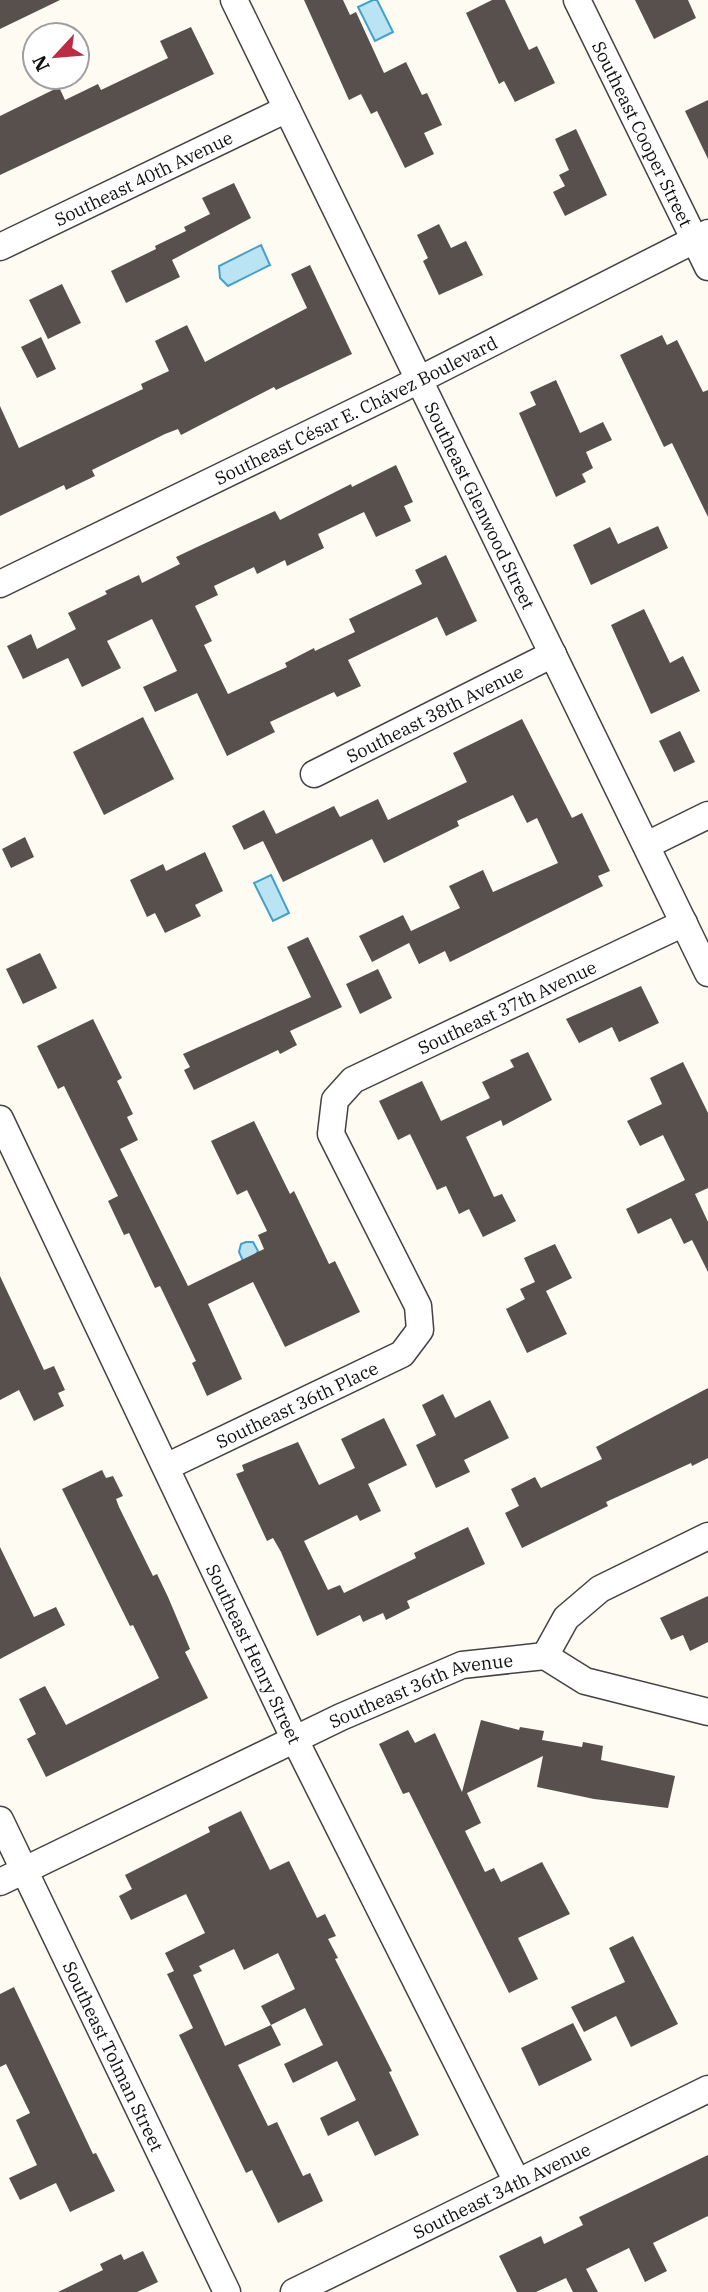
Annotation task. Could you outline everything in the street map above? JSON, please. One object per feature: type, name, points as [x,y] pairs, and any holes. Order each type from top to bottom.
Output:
[{"type":"street","name":"Southeast Glenwood Street","points":[[234,0],[708,973]]},
{"type":"street","name":"Southeast Cooper Street","points":[[577,0],[701,236],[708,267]]},
{"type":"street","name":"Southeast 40th Avenue","points":[[0,247],[287,109]]},
{"type":"street","name":"Southeast César E. Chávez Boulevard","points":[[0,584],[420,380],[701,236]]},
{"type":"street","name":"Southeast 38th Avenue","points":[[314,774],[554,654]]},
{"type":"street","points":[[647,845],[708,815]]},
{"type":"street","name":"Southeast 37th Avenue","points":[[420,1330],[418,1306],[331,1134],[335,1100],[353,1080],[684,923]]},
{"type":"street","name":"Southeast Henry Street","points":[[0,1119],[295,1740],[517,2182]]},
{"type":"street","name":"Southeast 36th Place","points":[[166,1467],[402,1354],[420,1330]]},
{"type":"street","points":[[708,1536],[600,1589],[566,1618],[545,1656],[584,1681],[708,1712]]},
{"type":"street","name":"Southeast 36th Avenue","points":[[0,1882],[295,1740],[462,1665],[545,1656]]},
{"type":"street","name":"Southeast Tolman Street","points":[[0,1820],[227,2292]]},
{"type":"street","name":"Southeast 34th Avenue","points":[[294,2292],[708,2089]]},
{"type":"water","points":[[377,0],[393,32],[375,41],[358,7]]},
{"type":"water","points":[[261,245],[270,265],[228,286],[220,278],[219,266]]},
{"type":"water","points":[[271,875],[289,913],[273,921],[254,883]]},
{"type":"water","points":[[253,1242],[258,1251],[248,1272],[239,1252],[241,1244]]},
{"type":"building","points":[[0,0],[60,0],[0,29]]},
{"type":"building","points":[[304,0],[343,0],[350,15],[356,12],[384,73],[406,62],[422,95],[427,93],[442,125],[424,133],[434,154],[405,168],[377,111],[371,114],[361,94],[349,100]]},
{"type":"building","points":[[492,0],[505,0],[529,50],[537,46],[555,83],[515,102],[504,81],[499,84],[466,13]]},
{"type":"building","points":[[635,0],[688,0],[696,18],[654,39]]},
{"type":"building","points":[[191,27],[214,74],[0,175],[0,116],[51,91],[61,91],[65,100],[84,91],[91,91],[91,87],[98,84],[101,90],[168,58],[160,41]]},
{"type":"building","points":[[708,100],[708,159],[685,111]]},
{"type":"building","points":[[576,129],[607,195],[565,216],[553,192],[565,186],[559,175],[569,170],[555,139]]},
{"type":"building","points":[[234,183],[251,218],[172,260],[180,277],[126,303],[111,271],[156,249],[155,246],[186,231],[184,227],[210,214],[202,198]]},
{"type":"building","points":[[439,224],[451,248],[466,241],[483,275],[439,295],[423,261],[428,258],[417,235]]},
{"type":"building","points":[[310,265],[352,354],[276,390],[274,387],[181,435],[178,429],[165,434],[92,470],[95,476],[66,490],[64,485],[0,516],[0,406],[19,448],[143,389],[141,384],[169,371],[155,341],[187,325],[205,362],[307,308],[291,274]]},
{"type":"building","points":[[62,284],[81,323],[48,339],[29,300]]},
{"type":"building","points":[[662,335],[667,345],[677,340],[703,392],[708,390],[708,517],[672,443],[664,447],[620,355]]},
{"type":"building","points":[[41,337],[56,369],[37,378],[21,347]]},
{"type":"building","points":[[556,380],[580,433],[603,422],[612,440],[586,452],[593,468],[582,474],[586,482],[556,497],[519,413],[536,405],[530,392]]},
{"type":"building","points":[[396,465],[413,502],[404,506],[411,521],[376,537],[364,512],[318,534],[324,548],[287,566],[285,560],[257,574],[254,567],[214,586],[218,595],[195,606],[212,641],[204,645],[228,694],[287,667],[285,663],[314,648],[315,651],[355,632],[349,619],[422,584],[415,570],[446,555],[477,621],[446,636],[437,617],[348,660],[361,686],[337,697],[334,692],[270,722],[275,732],[227,756],[197,693],[155,712],[143,687],[177,671],[152,619],[107,641],[121,668],[82,687],[68,658],[23,679],[7,646],[31,634],[37,649],[76,629],[68,613],[107,594],[105,591],[139,575],[142,583],[180,564],[176,557],[195,548],[275,511],[280,520],[351,484],[352,487]]},
{"type":"building","points":[[658,526],[668,548],[591,585],[573,545],[610,527],[618,544]]},
{"type":"building","points":[[644,609],[670,663],[683,656],[700,691],[651,714],[611,625]]},
{"type":"building","points":[[143,717],[174,779],[104,815],[73,752]]},
{"type":"building","points":[[522,719],[572,818],[582,813],[610,871],[598,876],[603,886],[450,962],[445,951],[419,964],[409,943],[372,962],[359,936],[403,915],[411,931],[460,908],[449,886],[483,870],[493,892],[558,863],[537,818],[527,823],[513,795],[457,821],[459,826],[384,863],[372,839],[283,882],[263,841],[244,850],[232,826],[264,810],[276,834],[334,806],[340,817],[378,799],[388,820],[467,782],[453,753]]},
{"type":"building","points":[[680,731],[695,762],[674,772],[659,741]]},
{"type":"building","points":[[25,837],[34,857],[11,868],[2,849]]},
{"type":"building","points":[[205,852],[223,891],[195,905],[201,916],[165,933],[155,913],[147,917],[130,880],[163,864],[166,871]]},
{"type":"building","points":[[308,937],[342,1007],[290,1031],[297,1045],[280,1054],[278,1050],[194,1090],[184,1070],[190,1067],[183,1054],[311,997],[287,947]]},
{"type":"building","points":[[40,953],[57,988],[23,1004],[6,969]]},
{"type":"building","points":[[378,969],[392,998],[360,1014],[346,984]]},
{"type":"building","points":[[641,986],[659,1023],[619,1042],[612,1027],[579,1043],[566,1019]]},
{"type":"building","points":[[93,1019],[122,1078],[117,1081],[133,1114],[127,1117],[138,1140],[120,1149],[188,1286],[264,1249],[258,1235],[267,1231],[247,1190],[237,1195],[211,1141],[254,1121],[290,1194],[294,1191],[329,1264],[335,1261],[360,1312],[285,1347],[253,1282],[208,1304],[242,1379],[207,1396],[192,1363],[196,1361],[160,1286],[155,1288],[129,1233],[124,1235],[108,1201],[118,1196],[64,1086],[58,1089],[37,1046]]},
{"type":"building","points":[[528,1052],[552,1100],[503,1126],[501,1120],[466,1137],[494,1197],[502,1194],[516,1221],[483,1237],[469,1209],[459,1214],[446,1186],[437,1190],[410,1134],[398,1140],[379,1101],[422,1081],[441,1121],[490,1098],[482,1082],[514,1067],[510,1060]]},
{"type":"building","points":[[683,1062],[708,1113],[708,1188],[695,1194],[708,1222],[708,1272],[692,1240],[684,1244],[671,1218],[638,1234],[626,1209],[685,1180],[663,1135],[640,1146],[627,1121],[662,1104],[650,1078]]},
{"type":"building","points":[[555,1244],[572,1278],[546,1291],[567,1334],[527,1353],[506,1309],[525,1299],[520,1289],[535,1282],[524,1258]]},
{"type":"building","points":[[0,1276],[44,1370],[54,1366],[65,1390],[58,1393],[64,1406],[34,1421],[19,1390],[0,1400]]},
{"type":"building","points":[[708,1388],[708,1458],[692,1466],[691,1463],[606,1502],[608,1506],[522,1548],[505,1513],[519,1506],[511,1489],[535,1477],[541,1488],[602,1459],[596,1447]]},
{"type":"building","points":[[443,1394],[455,1418],[490,1400],[509,1438],[464,1460],[470,1472],[436,1488],[416,1445],[436,1435],[422,1405]]},
{"type":"building","points":[[384,1418],[407,1465],[368,1484],[381,1511],[360,1521],[357,1515],[304,1541],[328,1590],[340,1585],[344,1593],[416,1558],[414,1553],[468,1527],[485,1564],[407,1601],[410,1608],[386,1620],[383,1613],[363,1622],[360,1615],[317,1636],[281,1552],[273,1538],[267,1541],[236,1474],[244,1471],[242,1465],[298,1442],[319,1485],[355,1468],[341,1439]]},
{"type":"building","points":[[102,1470],[106,1478],[113,1476],[123,1496],[116,1499],[119,1507],[153,1576],[157,1574],[168,1597],[190,1649],[185,1652],[208,1698],[46,1777],[27,1739],[36,1734],[19,1699],[45,1686],[66,1725],[159,1678],[62,1489]]},
{"type":"building","points":[[0,1547],[34,1617],[56,1607],[65,1625],[0,1659]]},
{"type":"building","points":[[708,1596],[708,1642],[690,1651],[683,1635],[671,1640],[660,1618]]},
{"type":"building","points":[[481,1720],[519,1730],[520,1727],[544,1731],[542,1740],[582,1747],[583,1742],[603,1746],[601,1760],[675,1776],[668,1808],[594,1799],[537,1787],[543,1756],[467,1793],[481,1823],[465,1831],[485,1872],[494,1868],[501,1882],[542,1862],[570,1914],[518,1938],[538,1979],[509,1993],[409,1792],[403,1794],[379,1744],[408,1730],[415,1743],[435,1733],[462,1792]]},
{"type":"building","points":[[241,1811],[270,1870],[289,1861],[317,1918],[325,1914],[336,1936],[328,1939],[338,1958],[335,1959],[392,2071],[389,2072],[419,2135],[375,2156],[358,2121],[328,2136],[320,2118],[356,2100],[337,2061],[293,2083],[284,2064],[323,2045],[305,2008],[271,2025],[281,2045],[238,2065],[268,2126],[277,2122],[303,2176],[310,2173],[323,2201],[278,2223],[252,2170],[246,2173],[179,2035],[193,2028],[167,1974],[174,1971],[165,1953],[205,1933],[186,1894],[131,1920],[119,1896],[132,1889],[125,1875],[210,1832],[208,1827]],"holes":[[[234,1949],[244,1970],[278,1953],[295,1989],[261,2006],[271,2025],[225,2046],[193,1975],[202,1971],[199,1966]]]},
{"type":"building","points":[[633,1936],[678,2024],[631,2047],[616,2016],[584,2032],[571,2007],[625,1982],[609,1948]]},
{"type":"building","points":[[14,1987],[93,2154],[96,2153],[115,2191],[70,2212],[56,2183],[20,2200],[9,2178],[37,2165],[16,2120],[30,2113],[6,2064],[0,2067],[0,1994]]},
{"type":"building","points":[[573,2023],[592,2060],[539,2086],[521,2048]]},
{"type":"building","points":[[708,2155],[708,2216],[653,2243],[667,2271],[645,2282],[629,2248],[586,2269],[598,2292],[573,2292],[566,2278],[536,2292],[517,2292],[499,2256],[541,2236],[544,2244],[583,2225],[579,2217]]},
{"type":"building","points":[[143,2251],[158,2282],[137,2292],[58,2292],[103,2270],[100,2264],[121,2254],[124,2260]]}]
